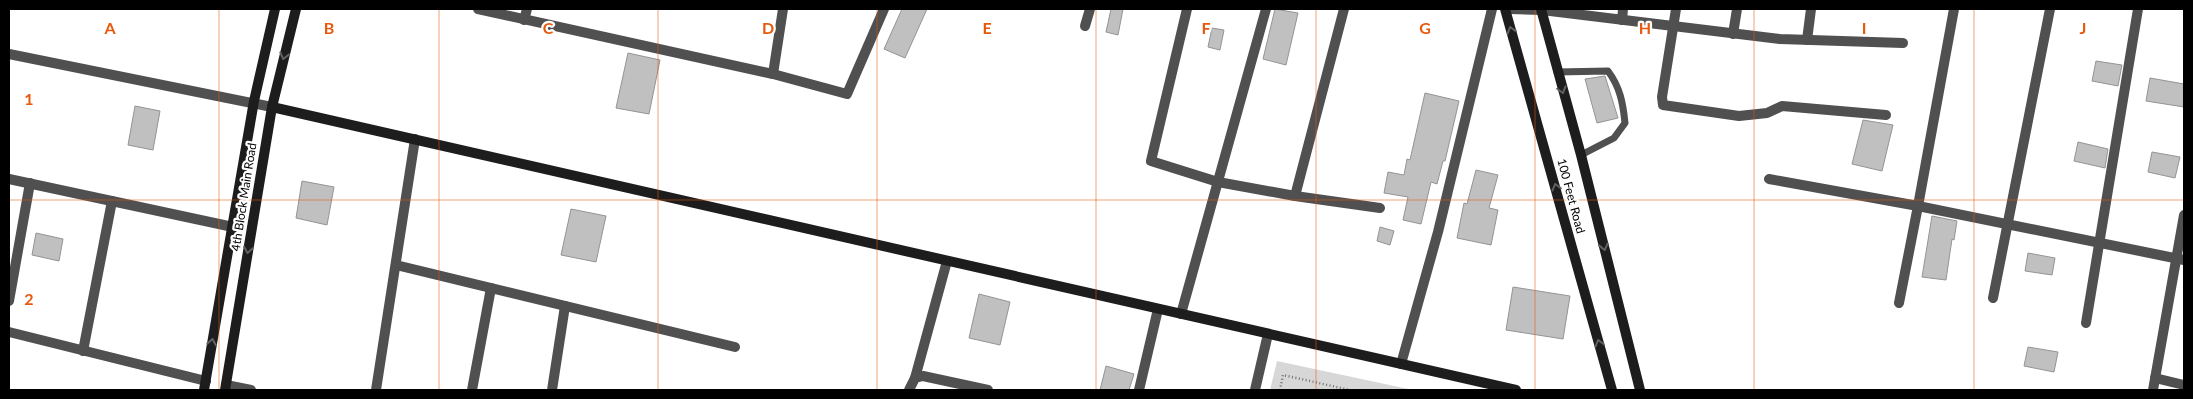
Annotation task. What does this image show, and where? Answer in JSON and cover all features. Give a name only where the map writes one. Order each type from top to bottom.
[{"type":"street","name":"4th Block Main Road","points":[[205,386],[254,102],[275,9]]},
{"type":"street","name":"4th Block Main Road","points":[[226,388],[272,107],[296,9]]},
{"type":"street","points":[[478,9],[773,74],[847,94],[884,9]]},
{"type":"street","points":[[524,20],[527,9]]},
{"type":"street","points":[[773,74],[783,9]]},
{"type":"street","points":[[1085,26],[1090,9]]},
{"type":"street","points":[[1187,9],[1151,161],[1218,182],[1294,196],[1380,208]]},
{"type":"street","points":[[1181,314],[1266,9]]},
{"type":"street","points":[[1294,196],[1344,9]]},
{"type":"street","points":[[1401,364],[1438,232],[1492,9]]},
{"type":"street","name":"100 Feet Road","points":[[1505,9],[1612,390]]},
{"type":"street","points":[[1510,9],[1542,10],[1733,34],[1807,40],[1904,44]]},
{"type":"street","points":[[1622,20],[1623,9]]},
{"type":"street","points":[[1676,9],[1662,97],[1664,105],[1738,116],[1767,113],[1782,106],[1886,115]]},
{"type":"street","points":[[1733,34],[1737,9]]},
{"type":"street","points":[[1807,40],[1810,9]]},
{"type":"street","points":[[1900,303],[1954,9]]},
{"type":"street","points":[[1993,298],[2009,225],[2050,9]]},
{"type":"street","points":[[2086,323],[2138,9]]},
{"type":"street","name":"100 Feet Road","points":[[1542,10],[1557,72],[1581,155],[1640,390]]},
{"type":"street","points":[[9,54],[254,102],[1516,390]]},
{"type":"street","points":[[376,390],[415,139]]},
{"type":"street","points":[[9,179],[233,227]]},
{"type":"street","points":[[1769,179],[1918,206],[2180,260]]},
{"type":"street","points":[[9,301],[30,183]]},
{"type":"street","points":[[83,351],[112,200]]},
{"type":"street","points":[[2153,390],[2180,260],[2184,215]]},
{"type":"street","points":[[909,390],[915,378],[947,260]]},
{"type":"street","points":[[396,265],[734,347]]},
{"type":"street","points":[[472,390],[491,288]]},
{"type":"street","points":[[552,390],[565,306]]},
{"type":"street","points":[[1139,390],[1158,309]]},
{"type":"street","points":[[9,332],[205,386]]},
{"type":"street","points":[[1255,390],[1268,334]]},
{"type":"street","points":[[915,378],[923,376],[988,390]]},
{"type":"street","points":[[2155,378],[2184,385]]},
{"type":"street","points":[[226,388],[251,390]]},
{"type":"lane","points":[[1557,72],[1608,71],[1617,83],[1623,104],[1625,123],[1614,138],[1581,155]]},
{"type":"path","points":[[1280,390],[1283,375],[1350,390]]},
{"type":"shaded area","points":[[1277,361],[1413,390],[1270,390]]},
{"type":"building","points":[[902,9],[927,9],[905,58],[884,49]]},
{"type":"building","points":[[1111,9],[1123,9],[1118,35],[1106,32]]},
{"type":"building","points":[[1275,9],[1298,13],[1286,65],[1263,59]]},
{"type":"building","points":[[1212,28],[1224,30],[1220,50],[1208,47]]},
{"type":"building","points":[[628,53],[660,60],[649,114],[616,108]]},
{"type":"building","points":[[2096,61],[2122,65],[2118,86],[2092,81]]},
{"type":"building","points":[[1605,76],[1618,118],[1597,123],[1585,79]]},
{"type":"building","points":[[2150,78],[2184,84],[2184,107],[2146,101]]},
{"type":"building","points":[[1425,93],[1459,101],[1445,161],[1443,161],[1437,184],[1431,182],[1421,224],[1403,220],[1408,197],[1384,193],[1388,172],[1404,175],[1407,159],[1410,160]]},
{"type":"building","points":[[135,106],[160,111],[153,150],[128,145]]},
{"type":"building","points":[[1863,120],[1893,125],[1882,171],[1852,164]]},
{"type":"building","points":[[2078,142],[2108,149],[2105,168],[2074,161]]},
{"type":"building","points":[[2152,152],[2180,157],[2175,178],[2148,172]]},
{"type":"building","points":[[1476,170],[1498,175],[1489,208],[1498,210],[1491,245],[1457,238],[1464,203],[1467,204]]},
{"type":"building","points":[[302,181],[334,187],[327,225],[296,218]]},
{"type":"building","points":[[571,209],[606,216],[596,262],[561,255]]},
{"type":"building","points":[[1932,216],[1957,221],[1954,240],[1952,239],[1946,280],[1922,277]]},
{"type":"building","points":[[1380,227],[1394,231],[1390,245],[1377,241]]},
{"type":"building","points":[[36,233],[63,239],[59,261],[32,255]]},
{"type":"building","points":[[2028,253],[2055,258],[2052,275],[2025,271]]},
{"type":"building","points":[[1513,287],[1570,296],[1563,339],[1506,330]]},
{"type":"building","points":[[979,294],[1010,302],[1000,345],[969,338]]},
{"type":"building","points":[[2028,347],[2058,352],[2054,372],[2024,366]]},
{"type":"building","points":[[1106,366],[1134,374],[1129,390],[1100,390]]}]
